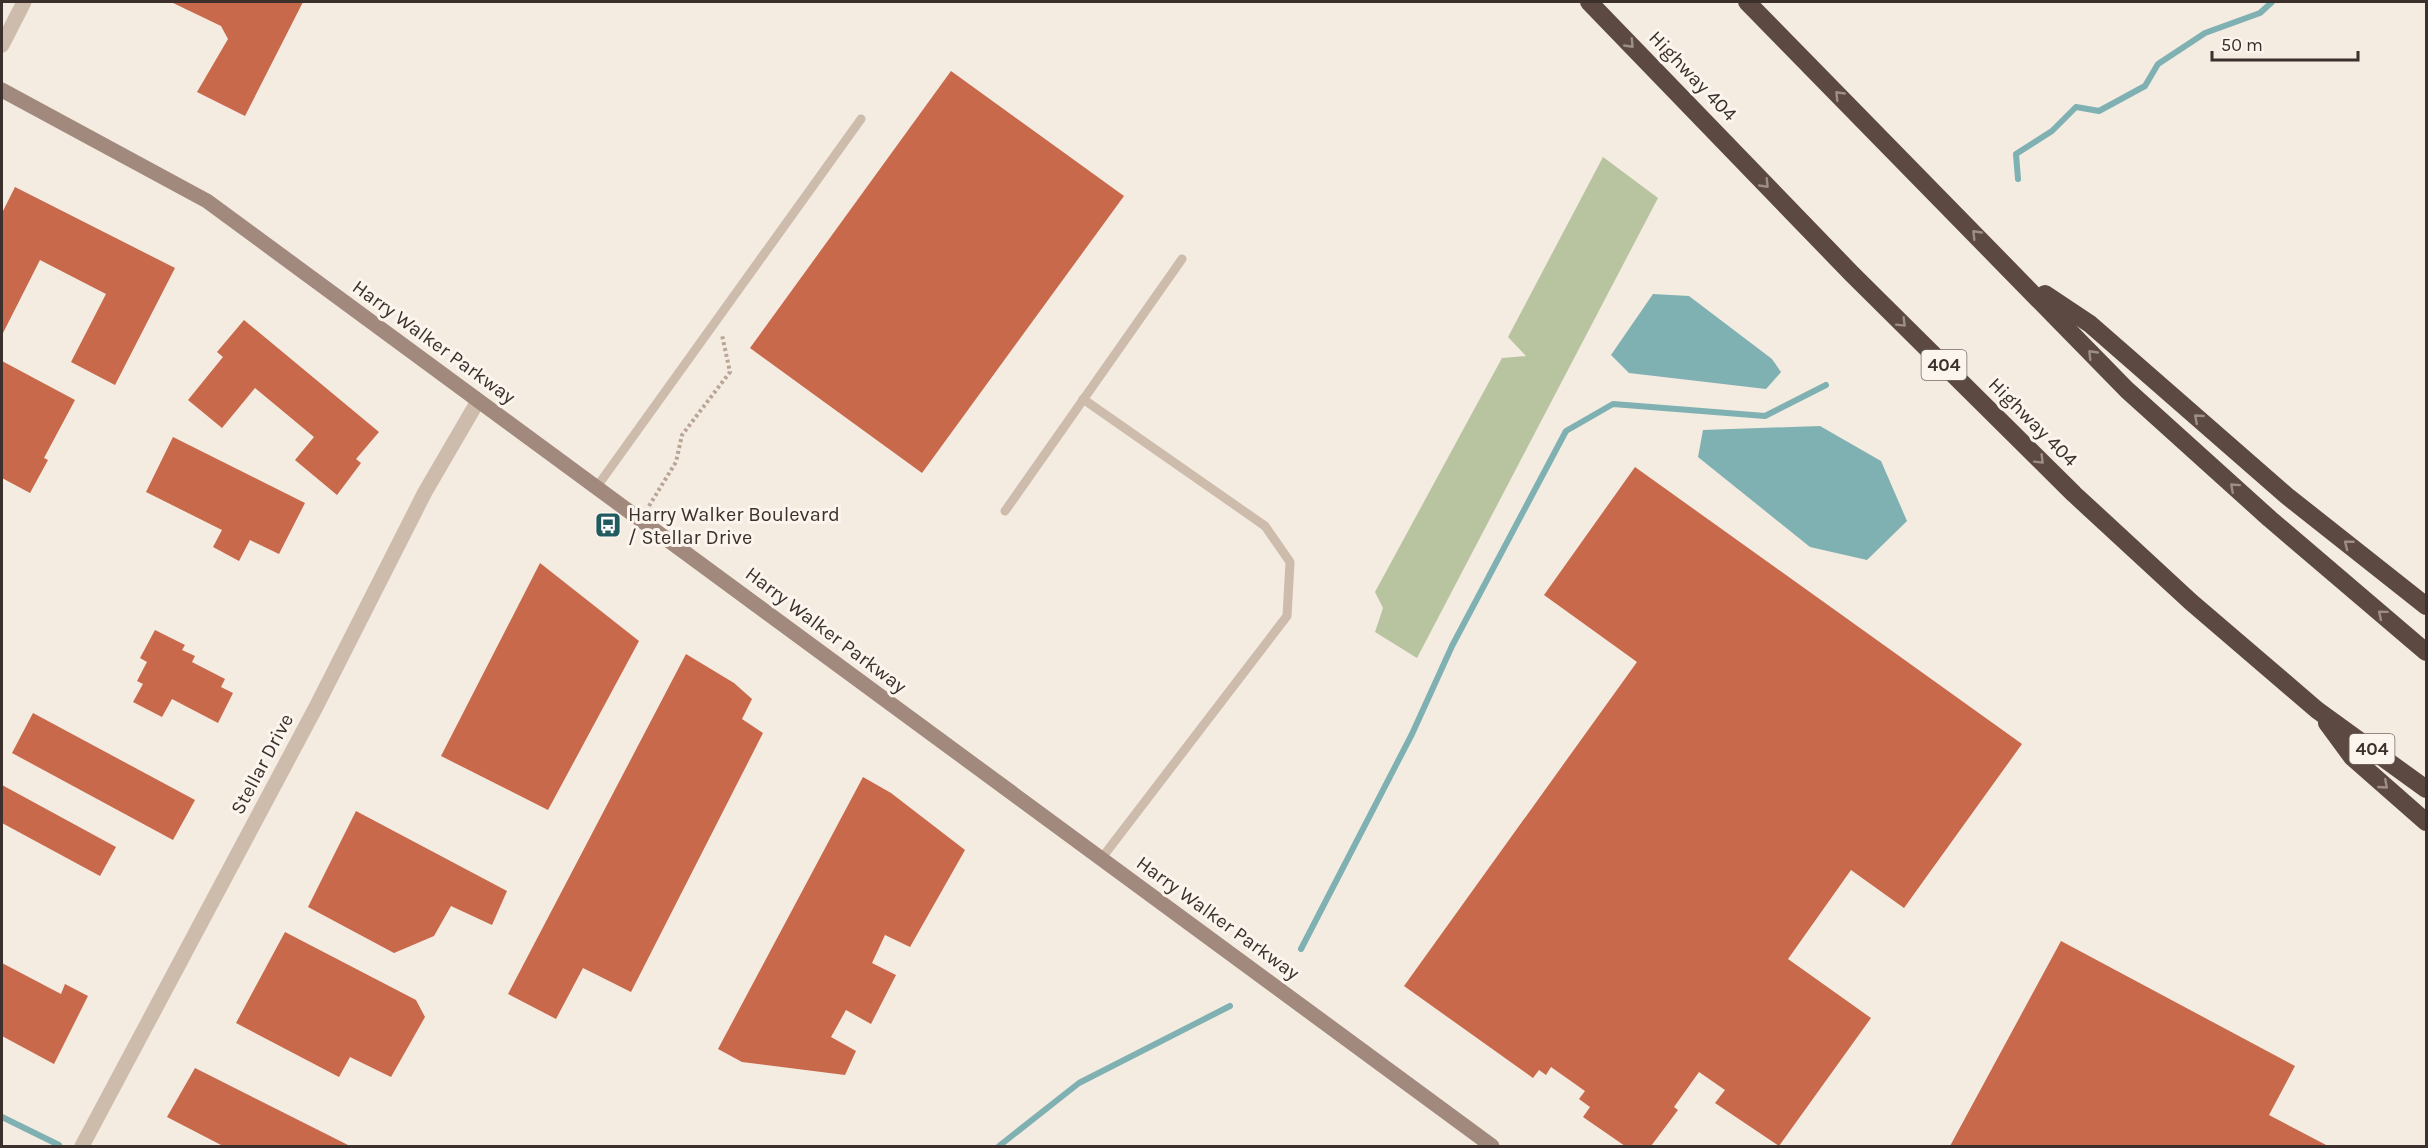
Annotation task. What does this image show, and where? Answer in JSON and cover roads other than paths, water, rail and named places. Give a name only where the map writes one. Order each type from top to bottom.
[{"type":"highway","name":"Highway 404","points":[[1589,2],[1852,274],[2074,494],[2191,603],[2317,710],[2427,789]]},
{"type":"highway","points":[[1747,2],[2127,390],[2270,519],[2427,652]]},
{"type":"highway","points":[[2017,276],[2090,324],[2287,496],[2427,606]]},
{"type":"highway","points":[[2317,710],[2352,757],[2427,822]]},
{"type":"street","points":[[2,45],[24,2]]},
{"type":"street","name":"Harry Walker Parkway","points":[[2,90],[207,201],[1492,1146]]},
{"type":"street","name":"Stellar Drive","points":[[82,1146],[316,707],[425,492],[478,400]]},
{"type":"lane","points":[[596,488],[861,119]]},
{"type":"lane","points":[[1005,511],[1182,259]]},
{"type":"lane","points":[[1083,399],[1265,526],[1290,562],[1287,616],[1101,859]]},
{"type":"water","points":[[1653,294],[1689,296],[1772,359],[1781,372],[1766,389],[1629,373],[1611,355]]},
{"type":"water","points":[[1820,426],[1881,461],[1907,521],[1867,560],[1810,547],[1698,457],[1703,430]]},
{"type":"waterway","points":[[2018,179],[2016,154],[2052,131],[2076,107],[2099,111],[2145,86],[2158,64],[2205,33],[2260,13],[2272,2]]},
{"type":"waterway","points":[[1301,949],[1412,734],[1452,646],[1566,431],[1613,404],[1765,416],[1826,385]]},
{"type":"waterway","points":[[999,1146],[1079,1083],[1230,1006]]},
{"type":"waterway","points":[[2,1117],[59,1145]]},
{"type":"place","name":"Harry Walker Boulevard / Stellar Drive","points":[[608,525]]}]
